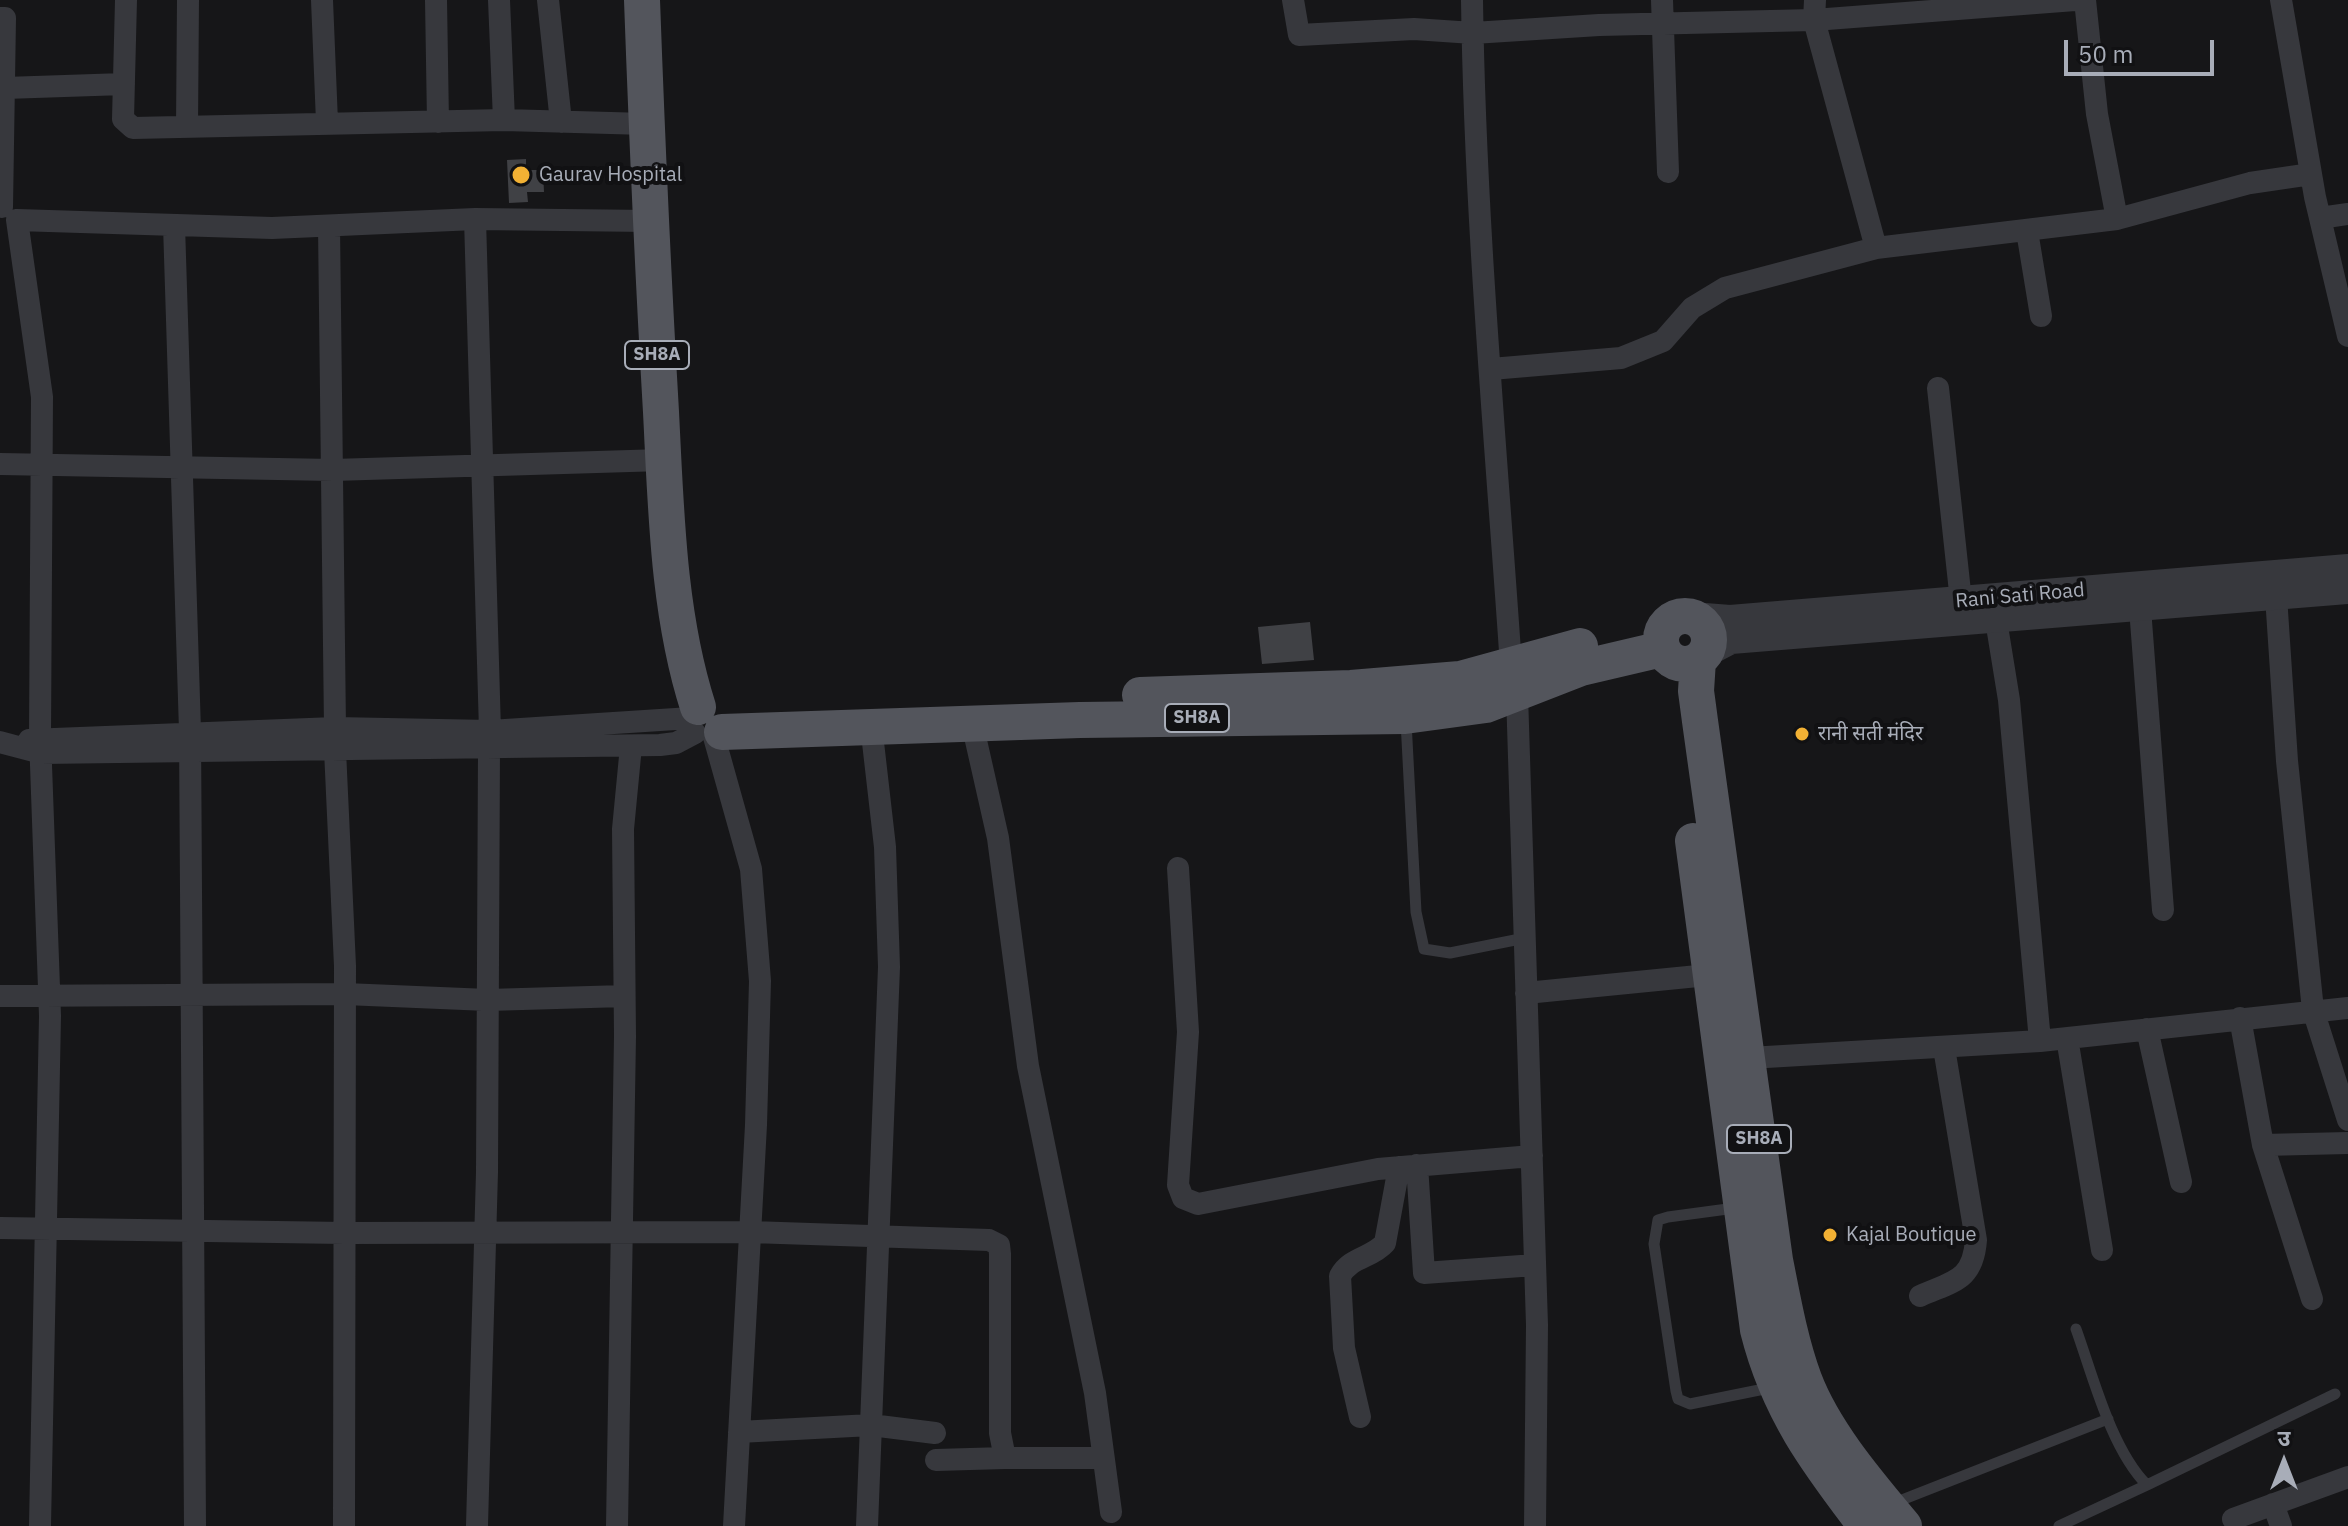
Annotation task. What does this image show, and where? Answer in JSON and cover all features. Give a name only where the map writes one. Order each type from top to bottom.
[{"type":"main road","name":"SH8A","points":[[642,0],[663,460],[682,637],[709,721]]},
{"type":"main road","name":"SH8A","points":[[663,0],[689,538],[709,721]]},
{"type":"main road","name":"SH8A","points":[[709,721],[871,725],[1405,716],[1462,710],[1514,680],[1606,637],[1681,644]]},
{"type":"main road","name":"SH8A","points":[[1681,644],[1676,700],[1708,975],[1753,1206],[1787,1321],[1790,1384],[1837,1438],[1880,1520]]},
{"type":"main road","name":"SH8A","points":[[1681,644],[1696,691],[1749,1058],[1753,1206]]},
{"type":"main road","name":"SH8A","points":[[709,721],[842,704],[1351,688],[1460,679],[1514,680]]},
{"type":"street","points":[[126,0],[123,119],[127,125],[143,129],[327,122],[504,120],[646,124]]},
{"type":"street","points":[[187,127],[188,0]]},
{"type":"street","points":[[322,0],[327,122]]},
{"type":"street","points":[[436,0],[438,122]]},
{"type":"street","points":[[499,0],[504,120]]},
{"type":"street","points":[[548,0],[561,122]]},
{"type":"street","points":[[1293,0],[1299,35],[1414,29],[1473,33],[1660,25],[1815,10],[2075,0]]},
{"type":"street","points":[[1472,0],[1491,369],[1514,680],[1525,938],[1535,1265],[1535,1526]]},
{"type":"street","points":[[1662,0],[1660,25],[1668,172]]},
{"type":"street","points":[[2085,0],[2097,114],[2117,219]]},
{"type":"street","points":[[2283,1],[2311,174],[2348,336]]},
{"type":"street","points":[[1815,10],[1876,248]]},
{"type":"street","points":[[0,18],[5,18],[6,211],[42,397],[40,745],[50,996],[40,1526]]},
{"type":"street","points":[[5,88],[124,84]]},
{"type":"street","points":[[1491,369],[1621,358],[1663,341],[1692,308],[1725,288],[1876,248],[2117,219],[2250,183],[2311,174]]},
{"type":"street","points":[[6,211],[174,225],[272,228],[475,219],[650,221]]},
{"type":"street","points":[[2320,218],[2348,214]]},
{"type":"street","points":[[475,219],[490,740],[485,1231],[477,1525]]},
{"type":"street","points":[[174,225],[190,741],[195,1526]]},
{"type":"street","points":[[329,226],[335,739],[345,994],[344,1526]]},
{"type":"street","points":[[2027,231],[2041,316]]},
{"type":"street","points":[[1938,388],[1961,601]]},
{"type":"street","points":[[0,464],[333,470],[663,460]]},
{"type":"street","name":"Rani Sati Road","points":[[1681,644],[1730,619],[1961,601],[2276,586],[2348,568]]},
{"type":"street","points":[[1681,644],[2140,608],[2276,586],[2348,590]]},
{"type":"street","points":[[2276,586],[2287,761],[2313,1010],[2348,1120]]},
{"type":"street","points":[[2140,608],[2163,910]]},
{"type":"street","points":[[1996,620],[2009,700],[2040,1041]]},
{"type":"street","points":[[490,740],[709,721]]},
{"type":"street","points":[[6,744],[335,739],[490,740],[631,746],[676,743],[709,721]]},
{"type":"street","points":[[709,721],[751,869],[759,967],[751,1232],[734,1526]]},
{"type":"street","points":[[972,723],[998,838],[1028,1066],[1095,1393],[1111,1512]]},
{"type":"street","points":[[867,1526],[889,967],[885,847],[871,725]]},
{"type":"street","points":[[617,1526],[623,1233],[623,829],[631,746]]},
{"type":"street","points":[[1178,868],[1188,1032],[1178,1185],[1183,1198],[1198,1204],[1408,1166],[1532,1156]]},
{"type":"street","points":[[1526,993],[1708,975]]},
{"type":"street","points":[[0,996],[345,994],[488,1000],[624,996]]},
{"type":"street","points":[[1749,1058],[2040,1041],[2348,1008]]},
{"type":"street","points":[[2240,1018],[2263,1145],[2312,1299]]},
{"type":"street","points":[[2147,1029],[2181,1182]]},
{"type":"street","points":[[2067,1038],[2102,1250]]},
{"type":"street","points":[[1920,1296],[1960,1278],[1972,1268],[1975,1256],[1976,1240],[1944,1048]]},
{"type":"street","points":[[2263,1145],[2348,1143]]},
{"type":"street","points":[[1408,1166],[1424,1273],[1535,1265]]},
{"type":"street","points":[[1360,1417],[1344,1348],[1340,1276],[1351,1262],[1378,1250],[1385,1243],[1408,1166]]},
{"type":"street","points":[[0,1228],[194,1228],[345,1233],[751,1232],[989,1240],[999,1245],[1000,1433],[1005,1458]]},
{"type":"street","points":[[739,1432],[871,1425],[935,1433]]},
{"type":"street","points":[[936,1460],[1103,1458]]},
{"type":"street","points":[[2233,1519],[2348,1477]]},
{"type":"street","points":[[2273,1504],[2281,1526]]},
{"type":"lane","points":[[1405,716],[1416,912],[1424,949],[1450,953],[1525,938]]},
{"type":"lane","points":[[1753,1206],[1658,1220],[1654,1244],[1676,1391],[1678,1399],[1690,1404],[1790,1384]]},
{"type":"lane","points":[[2076,1329],[2108,1419],[2147,1485]]},
{"type":"lane","points":[[2059,1526],[2335,1394]]},
{"type":"lane","points":[[1880,1520],[2108,1419]]},
{"type":"building","points":[[526,159],[526,170],[543,170],[544,192],[527,192],[528,202],[509,203],[507,160]]},
{"type":"building","points":[[1310,622],[1314,660],[1262,664],[1258,627]]},
{"type":"place","name":"Gaurav Hospital","points":[[521,175]]},
{"type":"place","name":"रानी सती मंदिर","points":[[1802,734]]},
{"type":"place","name":"Kajal Boutique","points":[[1830,1235]]}]
